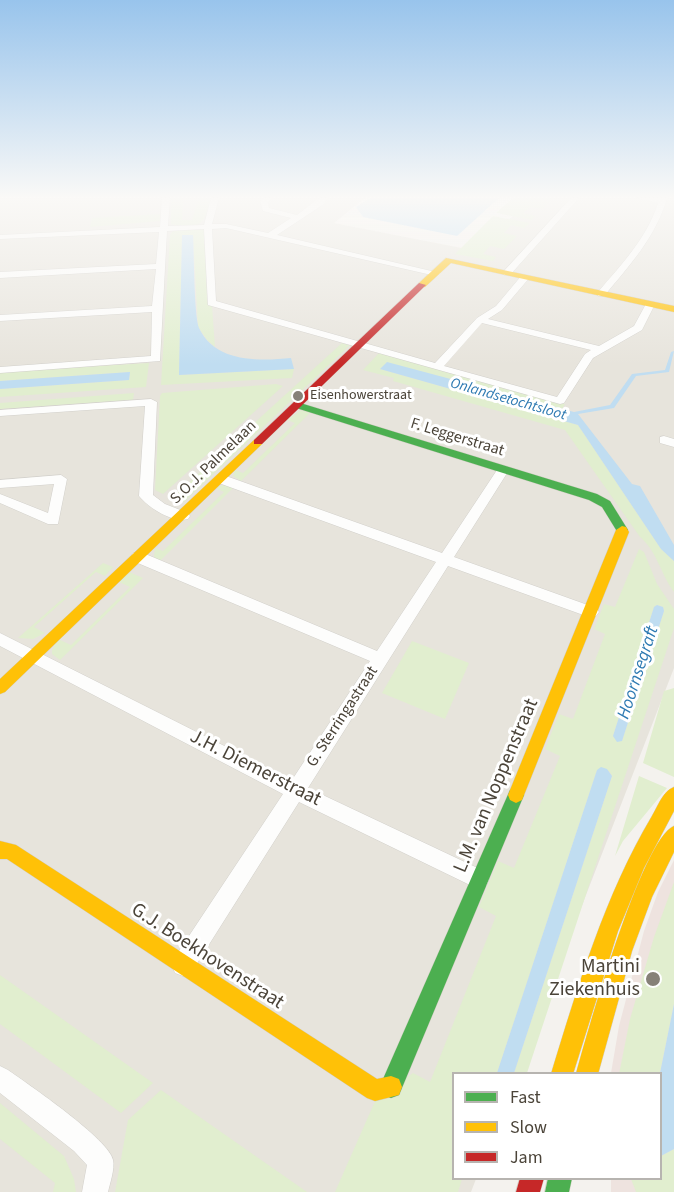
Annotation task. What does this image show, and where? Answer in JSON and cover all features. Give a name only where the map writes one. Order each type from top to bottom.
[{"type":"street","points":[[0,370],[156,359],[162,254]]},
{"type":"street","points":[[209,254],[211,303],[560,401],[589,356],[638,328],[650,304]]},
{"type":"street","points":[[352,254],[436,273]]},
{"type":"street","points":[[525,254],[507,273],[674,309]]},
{"type":"street","points":[[601,294],[632,254]]},
{"type":"street","name":"S.O.J. Palmelaan","points":[[0,688],[449,260],[507,273]]},
{"type":"street","points":[[0,275],[161,266]]},
{"type":"street","points":[[437,367],[480,320],[499,308],[525,277]]},
{"type":"street","points":[[0,318],[157,309]]},
{"type":"street","points":[[480,320],[599,350]]},
{"type":"street","points":[[0,413],[151,402],[146,496],[160,507],[183,516]]},
{"type":"street","name":"F. Leggerstraat","points":[[297,405],[593,497],[606,504]]},
{"type":"street","name":"G. Sterringastraat","points":[[183,965],[503,470]]},
{"type":"street","points":[[0,484],[61,479],[53,521],[0,498]]},
{"type":"street","points":[[221,479],[591,612]]},
{"type":"street","name":"L.M. van Noppenstraat","points":[[393,1086],[623,532],[606,504]]},
{"type":"street","points":[[138,557],[381,659]]},
{"type":"street","name":"J.H. Diemerstraat","points":[[0,639],[296,791],[479,879]]},
{"type":"street","points":[[563,1072],[599,948],[615,905],[648,837],[674,795]]},
{"type":"street","points":[[587,1072],[603,1008],[633,917],[650,877],[674,834]]},
{"type":"street","name":"G.J. Boekhovenstraat","points":[[0,850],[10,851],[375,1090],[384,1090],[393,1086]]},
{"type":"street","points":[[0,1078],[83,1142],[101,1161],[95,1192]]},
{"type":"shaded area","points":[[0,254],[674,254],[674,668],[517,1072],[452,1072],[452,1180],[476,1180],[471,1192],[0,1192]]},
{"type":"shaded area","name":"Martini Ziekenhuis","points":[[674,860],[674,1192],[611,1192],[611,1180],[662,1180],[662,1072],[611,1072],[619,1026],[644,931],[658,892]]},
{"type":"green space","points":[[169,254],[182,254],[179,375],[294,369],[292,378],[161,385]]},
{"type":"green space","points":[[194,254],[206,254],[207,299],[212,306],[215,347],[198,327]]},
{"type":"green space","points":[[455,254],[483,254],[496,257],[493,261]]},
{"type":"green space","points":[[342,343],[350,345],[184,502],[173,497]]},
{"type":"green space","points":[[379,353],[565,404],[562,409],[387,363],[380,369],[578,425],[661,549],[674,561],[674,592],[651,549],[640,537],[565,430],[393,381],[394,378],[363,370]]},
{"type":"green space","points":[[149,363],[146,387],[0,397],[0,389],[129,380],[130,372],[0,381],[0,372]]},
{"type":"green space","points":[[276,384],[283,386],[163,494],[155,490],[162,393]]},
{"type":"green space","points":[[134,393],[133,400],[0,409],[0,403]]},
{"type":"green space","points":[[301,410],[311,412],[241,481],[233,476],[235,470],[243,473],[295,423],[287,420]]},
{"type":"green space","points":[[223,485],[234,487],[160,561],[154,557],[155,548],[163,551],[224,492],[215,488]]},
{"type":"green space","points":[[639,549],[644,552],[657,584],[674,609],[674,628],[527,1072],[514,1072],[612,776],[609,771],[597,770],[497,1072],[452,1072],[452,1180],[462,1180],[458,1192],[335,1192],[376,1099],[413,1073],[430,1082],[496,916],[479,907],[498,861],[514,868],[560,756],[545,749],[559,714],[573,719],[605,634],[594,629],[604,604],[615,607]],"holes":[[[657,605],[663,607],[664,611],[622,741],[613,736],[654,607]]]},
{"type":"green space","points":[[103,563],[113,567],[105,576],[96,572],[34,627],[45,633],[33,639],[18,638]]},
{"type":"green space","points":[[129,572],[143,578],[60,660],[52,654],[58,639],[71,645],[130,587],[119,582]]},
{"type":"green space","points":[[412,641],[469,663],[445,719],[382,693]]},
{"type":"green space","points":[[674,688],[674,777],[643,763],[664,691]]},
{"type":"green space","points":[[639,776],[667,788],[623,841],[615,856]]},
{"type":"green space","points":[[674,882],[674,1004],[660,1072],[619,1072],[630,1019],[654,937]]},
{"type":"green space","points":[[0,975],[153,1083],[121,1113],[0,1024]]},
{"type":"green space","points":[[161,1090],[307,1192],[115,1192],[128,1120]]},
{"type":"green space","points":[[0,1103],[64,1156],[74,1179],[76,1192],[53,1192],[55,1183],[0,1139]]},
{"type":"green space","points":[[674,1149],[674,1192],[636,1192],[631,1180],[662,1180],[662,1155]]},
{"type":"water","points":[[182,254],[194,254],[197,322],[206,339],[227,354],[239,357],[266,360],[291,358],[294,369],[179,375]]},
{"type":"water","name":"Onlandsetochtsloot","points":[[674,351],[669,372],[636,376],[614,408],[578,414],[632,484],[640,486],[674,545],[674,561],[661,549],[578,425],[380,369],[387,362],[574,412],[610,405],[632,374],[665,370],[671,352]]},
{"type":"water","points":[[130,372],[129,380],[0,389],[0,381]]},
{"type":"water","name":"Hoornsegraft","points":[[657,605],[663,607],[664,611],[622,741],[617,742],[613,736],[654,607]]},
{"type":"water","points":[[601,767],[607,769],[612,776],[514,1072],[497,1072],[597,770]]},
{"type":"water","points":[[674,1004],[674,1149],[662,1155],[662,1072]]},
{"type":"traffic: fast","points":[[297,405],[593,497],[606,504],[622,530]]},
{"type":"traffic: fast","points":[[391,1087],[516,795]]},
{"type":"traffic: fast","points":[[557,1192],[560,1180]]},
{"type":"traffic: slow","points":[[422,285],[449,260],[674,309]]},
{"type":"traffic: slow","points":[[0,688],[258,442]]},
{"type":"traffic: slow","points":[[516,795],[622,530]]},
{"type":"traffic: slow","points":[[563,1072],[596,966],[622,896],[674,795]]},
{"type":"traffic: slow","points":[[588,1072],[622,951],[645,891],[674,834]]},
{"type":"traffic: slow","points":[[0,850],[10,851],[375,1090],[391,1087]]},
{"type":"traffic: jam","points":[[258,442],[422,285]]},
{"type":"traffic: jam","points":[[528,1192],[531,1180]]},
{"type":"place","name":"Eisenhowerstraat","points":[[298,396]]},
{"type":"place","name":"Martini Ziekenhuis","points":[[653,979]]}]
